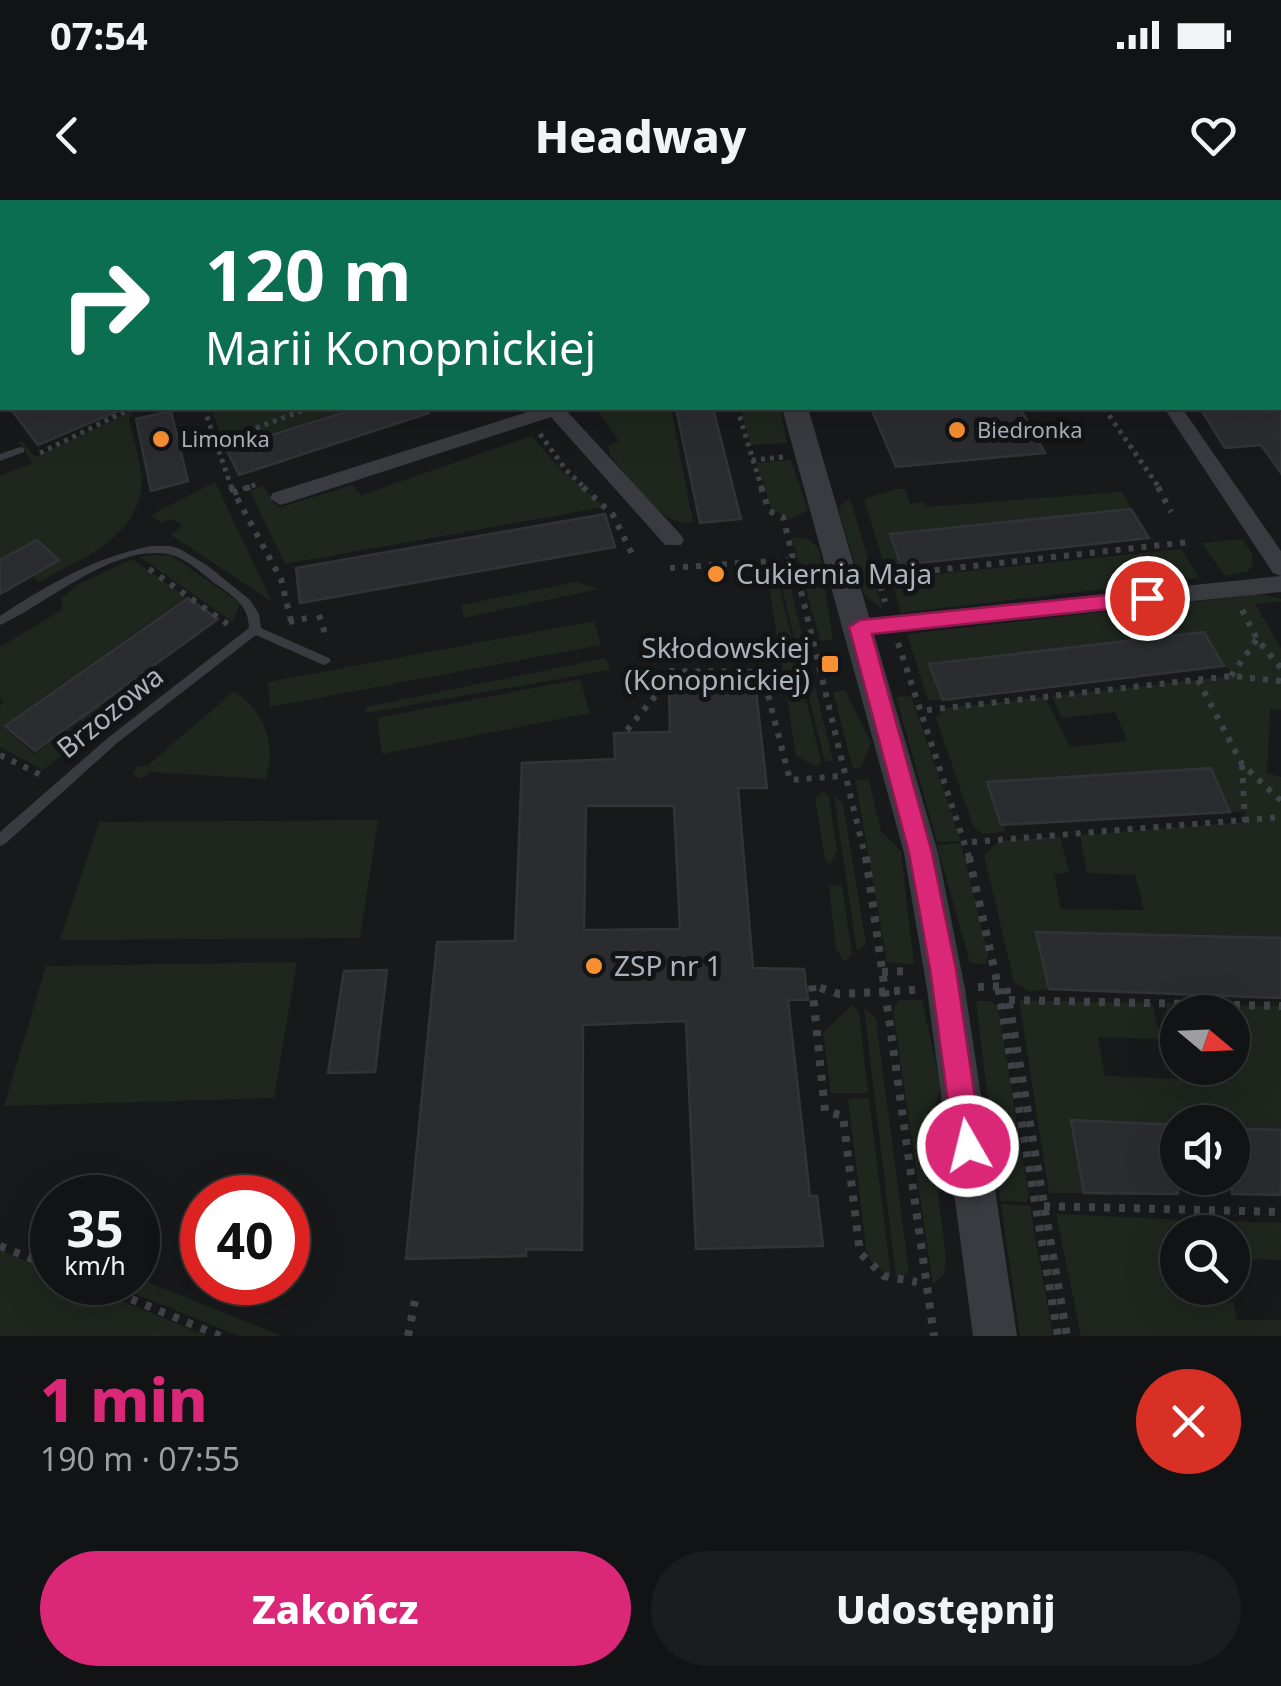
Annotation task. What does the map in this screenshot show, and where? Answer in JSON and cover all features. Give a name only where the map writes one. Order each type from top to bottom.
[{"type":"street","points":[[280,498],[549,410]]},
{"type":"street","points":[[557,410],[672,540]]},
{"type":"street","points":[[796,410],[876,626],[932,911],[995,1336]]},
{"type":"street","points":[[1174,410],[1281,568]]},
{"type":"street","points":[[876,626],[1281,584]]},
{"type":"lane","points":[[0,458],[20,450]]},
{"type":"lane","points":[[0,621],[136,549],[172,550],[252,606],[255,630],[326,661]]},
{"type":"lane","name":"Brzozowa","points":[[0,840],[113,740],[255,630]]},
{"type":"path","points":[[36,454],[128,410]]},
{"type":"path","points":[[205,410],[233,493],[281,579],[291,621]]},
{"type":"path","points":[[214,444],[304,410]]},
{"type":"path","points":[[738,410],[769,511],[783,517],[866,851],[934,1336]]},
{"type":"path","points":[[1105,410],[1157,484],[1171,512]]},
{"type":"path","points":[[527,417],[566,470],[613,514],[634,558]]},
{"type":"path","points":[[883,576],[1189,542]]},
{"type":"path","points":[[127,553],[232,627],[218,639]]},
{"type":"path","points":[[870,554],[876,626],[965,838],[998,986],[1058,1336]]},
{"type":"path","points":[[670,568],[788,560]]},
{"type":"path","points":[[1231,676],[1257,639],[1281,668]]},
{"type":"path","points":[[626,730],[662,688],[663,671],[762,672],[790,780],[841,776]]},
{"type":"path","points":[[927,710],[1231,676],[1281,682]]},
{"type":"path","points":[[1197,680],[1242,764],[1281,801]]},
{"type":"path","points":[[0,755],[40,775]]},
{"type":"path","points":[[27,788],[55,764]]},
{"type":"path","points":[[1242,764],[1246,822]]},
{"type":"path","points":[[972,842],[1281,818]]},
{"type":"path","points":[[839,994],[809,985],[826,1111],[844,1116],[860,1252],[872,1272],[894,1282],[916,1282]]},
{"type":"path","points":[[1006,986],[1067,1336]]},
{"type":"path","points":[[1009,1000],[1281,1006]]},
{"type":"path","points":[[1044,1206],[1281,1212]]},
{"type":"path","points":[[0,1246],[30,1258]]},
{"type":"path","points":[[408,1336],[415,1302]]},
{"type":"path","points":[[145,1305],[220,1336]]},
{"type":"shaded area","points":[[133,410],[129,419],[142,482],[136,508],[127,523],[102,547],[39,582],[32,576],[60,560],[38,539],[0,559],[0,476],[33,463],[19,442],[35,457]]},
{"type":"shaded area","points":[[212,410],[346,410],[226,448]]},
{"type":"shaded area","points":[[671,410],[693,522],[668,518],[636,488],[610,455],[608,446],[619,441],[599,413]]},
{"type":"shaded area","points":[[741,410],[780,410],[787,443],[751,445]]},
{"type":"shaded area","points":[[532,436],[562,471],[605,507],[285,564],[250,491],[263,486],[278,508],[352,485],[361,495]]},
{"type":"shaded area","points":[[791,460],[808,510],[789,520],[771,508],[757,463]]},
{"type":"shaded area","points":[[215,482],[272,602],[171,535],[183,525],[172,519],[161,523],[151,515]]},
{"type":"shaded area","points":[[905,489],[910,504],[923,502],[926,507],[1118,492],[1123,493],[1131,509],[891,534],[901,565],[895,568],[883,561],[864,499]]},
{"type":"shaded area","points":[[850,498],[883,610],[864,594],[839,511]]},
{"type":"shaded area","points":[[792,537],[808,539],[819,548],[833,640],[820,641]]},
{"type":"shaded area","points":[[1242,539],[1252,553],[1253,565],[1247,572],[1225,576],[1202,543]]},
{"type":"shaded area","points":[[1181,549],[1199,578],[901,613],[891,579]]},
{"type":"shaded area","points":[[172,556],[240,603],[233,622],[140,557]]},
{"type":"shaded area","points":[[132,559],[186,597],[3,726],[34,754],[70,728],[86,737],[43,770],[0,747],[0,706],[4,701],[0,699],[0,647],[63,609],[61,599],[77,585]]},
{"type":"shaded area","points":[[768,580],[778,581],[821,762],[817,767],[796,756]]},
{"type":"shaded area","points":[[780,580],[790,586],[833,760],[825,762]]},
{"type":"shaded area","points":[[576,582],[599,589],[464,618],[461,605]]},
{"type":"shaded area","points":[[1261,594],[1281,599],[1255,604],[1281,648],[1281,710],[1270,708],[1267,773],[1281,777],[1281,938],[1037,932],[1049,989],[1030,992],[1014,982],[984,855],[999,841],[1060,836],[1069,872],[1054,874],[1061,909],[1144,910],[1135,875],[1087,873],[1080,835],[1245,822],[1245,811],[1230,812],[1211,768],[988,782],[1006,832],[983,834],[973,826],[936,718],[946,708],[1045,697],[1070,747],[1127,741],[1115,712],[1062,718],[1052,696],[1231,676],[1234,672],[1224,666],[1203,632],[930,664],[954,701],[928,700],[907,634]]},
{"type":"shaded area","points":[[594,621],[601,645],[270,707],[268,682]]},
{"type":"shaded area","points":[[606,658],[610,670],[366,713],[365,707]]},
{"type":"shaded area","points":[[580,679],[590,713],[382,754],[377,718]]},
{"type":"shaded area","points":[[130,685],[141,692],[93,730],[80,720]]},
{"type":"shaded area","points":[[845,690],[871,743],[861,768],[853,769],[833,692]]},
{"type":"shaded area","points":[[234,691],[253,708],[265,729],[270,753],[266,779],[150,772],[142,778],[135,777],[133,772],[138,766],[147,766]]},
{"type":"shaded area","points":[[911,696],[961,841],[937,842],[896,697]]},
{"type":"shaded area","points":[[855,779],[869,780],[881,831],[901,851],[914,965],[887,962]]},
{"type":"shaded area","points":[[822,791],[829,796],[837,851],[830,864],[825,859],[815,799]]},
{"type":"shaded area","points":[[834,796],[843,803],[866,944],[857,952]]},
{"type":"shaded area","points":[[378,820],[360,938],[60,940],[99,822]]},
{"type":"shaded area","points":[[961,843],[988,955],[986,964],[970,963],[937,845]]},
{"type":"shaded area","points":[[842,886],[852,954],[845,962],[836,949],[829,887]]},
{"type":"shaded area","points":[[297,962],[274,1098],[4,1106],[46,966]]},
{"type":"shaded area","points":[[899,1000],[922,1000],[941,1087],[930,1123],[946,1259],[944,1274],[933,1285],[893,1010]]},
{"type":"shaded area","points":[[1019,1000],[1152,1003],[1160,1039],[1098,1037],[1105,1076],[1160,1078],[1160,1085],[1250,1085],[1250,1005],[1281,1006],[1281,1130],[1250,1129],[1250,1105],[1160,1105],[1160,1124],[1072,1120],[1084,1193],[1049,1193]]},
{"type":"shaded area","points":[[976,1001],[991,1001],[998,1007],[1029,1198],[1026,1202],[1000,1201]]},
{"type":"shaded area","points":[[852,1005],[859,1012],[868,1093],[831,1093],[823,1033]]},
{"type":"shaded area","points":[[864,1007],[876,1019],[909,1272],[896,1277]]},
{"type":"shaded area","points":[[869,1098],[891,1277],[871,1262],[866,1248],[848,1099]]},
{"type":"shaded area","points":[[1001,1204],[1030,1206],[1053,1336],[1020,1336]]},
{"type":"shaded area","points":[[1056,1214],[1160,1219],[1160,1305],[1234,1305],[1237,1320],[1281,1320],[1281,1336],[1081,1336]]},
{"type":"shaded area","points":[[1250,1222],[1281,1223],[1281,1260],[1250,1259]]},
{"type":"shaded area","points":[[0,1250],[30,1263],[30,1305],[132,1305],[207,1336],[0,1336]]},
{"type":"shaded area","points":[[160,1287],[180,1295],[180,1305],[205,1305],[282,1336],[239,1336],[160,1304]]},
{"type":"building","points":[[12,410],[120,410],[38,445]]},
{"type":"building","points":[[352,410],[429,413],[239,475],[226,449]]},
{"type":"building","points":[[676,410],[714,410],[741,519],[700,523]]},
{"type":"building","name":"Biedronka","points":[[872,410],[1021,410],[1045,453],[896,467]]},
{"type":"building","points":[[1201,410],[1281,410],[1281,473],[1261,445],[1225,448]]},
{"type":"building","points":[[171,411],[188,481],[151,491],[136,419]]},
{"type":"building","points":[[1131,509],[1149,538],[901,565],[890,534]]},
{"type":"building","points":[[605,514],[615,547],[300,603],[296,568]]},
{"type":"building","points":[[37,540],[59,560],[0,594],[0,560]]},
{"type":"building","points":[[188,598],[218,619],[35,751],[5,726]]},
{"type":"building","points":[[1204,632],[1224,666],[943,700],[929,664]]},
{"type":"building","name":"ZSP nr 1","points":[[755,681],[767,788],[738,788],[753,968],[804,969],[808,1000],[788,1000],[810,1196],[817,1196],[823,1246],[696,1249],[686,1021],[583,1025],[582,1250],[526,1249],[526,1256],[406,1259],[437,942],[515,941],[522,763],[615,759],[614,733],[670,732],[669,682]],"holes":[[[586,806],[674,806],[680,929],[584,930]]]},
{"type":"building","points":[[1211,768],[1230,812],[1001,825],[987,782]]},
{"type":"building","points":[[1036,932],[1281,938],[1281,998],[1049,989]]},
{"type":"building","points":[[387,970],[375,1072],[328,1073],[344,971]]},
{"type":"building","points":[[1071,1120],[1160,1124],[1160,1194],[1084,1193]]},
{"type":"building","points":[[1250,1129],[1281,1130],[1281,1195],[1250,1194]]},
{"type":"place","name":"Biedronka","points":[[957,430]]},
{"type":"place","name":"Limonka","points":[[161,439]]},
{"type":"place","name":"Cukiernia Maja","points":[[716,574]]},
{"type":"place","name":"Skłodowskiej (Konopnickiej)","points":[[830,664]]},
{"type":"place","name":"ZSP nr 1","points":[[594,966]]},
{"type":"route","points":[[968,1146],[943,969],[920,853],[860,627],[1147,598]]}]
